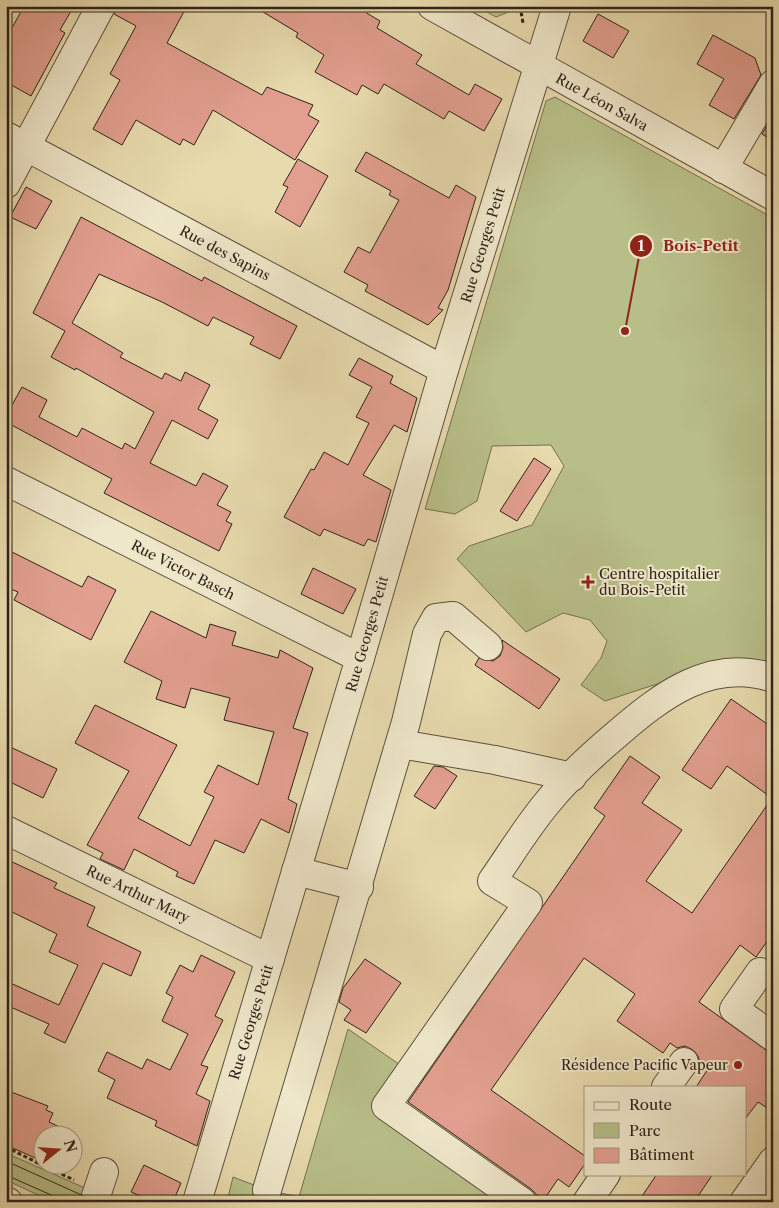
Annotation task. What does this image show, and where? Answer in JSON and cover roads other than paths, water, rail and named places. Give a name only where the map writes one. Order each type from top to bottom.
[{"type":"street","points":[[6,184],[16,141],[101,6]]},
{"type":"street","name":"Rue Léon Salva","points":[[432,6],[773,196]]},
{"type":"street","name":"Rue Georges Petit","points":[[196,1202],[360,658],[444,370],[557,6]]},
{"type":"street","points":[[723,169],[773,84]]},
{"type":"street","name":"Rue des Sapins","points":[[16,141],[444,370]]},
{"type":"street","name":"Rue Victor Basch","points":[[6,481],[360,658]]},
{"type":"street","points":[[267,1190],[400,744],[427,634],[436,618],[453,616],[488,646]]},
{"type":"street","points":[[522,1202],[386,1106],[528,903],[492,880],[547,803],[598,750],[664,696],[696,680],[730,672],[757,673],[773,678]]},
{"type":"street","points":[[400,744],[495,760],[572,778]]},
{"type":"street","name":"Rue Arthur Mary","points":[[6,830],[270,959]]},
{"type":"street","points":[[296,871],[358,887]]},
{"type":"street","points":[[760,972],[734,1009],[773,1037]]},
{"type":"street","points":[[667,1086],[684,1062]]},
{"type":"street","points":[[744,1202],[773,1161]]},
{"type":"street","points":[[94,1202],[104,1172]]},
{"type":"street","points":[[587,1202],[605,1176]]},
{"type":"tram line","points":[[6,1161],[97,1202]]},
{"type":"tram line","points":[[6,1175],[67,1202]]},
{"type":"place","name":"Bois-Petit","points":[[625,331]]},
{"type":"place","name":"Centre hospitalier du Bois-Petit","points":[[588,582]]},
{"type":"place","name":"Résidence Pacific Vapeur","points":[[738,1065]]}]
